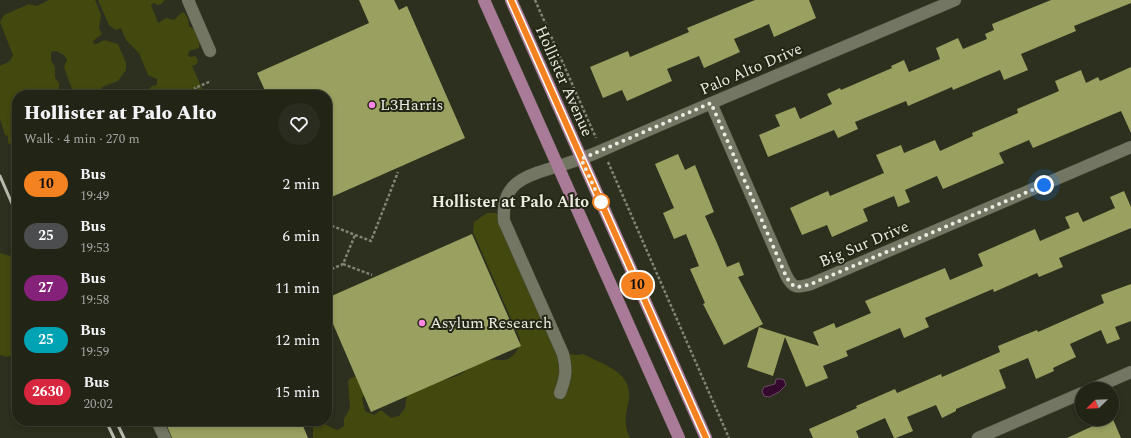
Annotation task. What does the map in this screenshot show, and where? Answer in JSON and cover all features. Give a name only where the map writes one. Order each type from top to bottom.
[{"type":"main road","points":[[484,0],[679,438]]},
{"type":"main road","name":"Hollister Avenue","points":[[511,0],[706,438]]},
{"type":"street","points":[[188,0],[210,51]]},
{"type":"street","name":"Palo Alto Drive","points":[[560,392],[566,379],[566,365],[563,354],[504,221],[503,209],[506,198],[511,189],[519,182],[544,171],[581,159],[955,0]]},
{"type":"street","name":"Big Sur Drive","points":[[711,103],[786,276],[789,282],[795,287],[811,284],[1131,148]]},
{"type":"street","points":[[1108,382],[1131,372]]},
{"type":"street","points":[[978,438],[1075,396]]},
{"type":"street","points":[[159,426],[164,438]]},
{"type":"path","points":[[534,0],[597,140]]},
{"type":"path","points":[[196,90],[195,88],[211,81]]},
{"type":"path","points":[[608,163],[729,438]]},
{"type":"path","points":[[332,226],[371,240],[398,172]]},
{"type":"path","points":[[344,264],[355,235]]},
{"type":"path","points":[[332,269],[344,264],[372,275]]},
{"type":"green space","points":[[49,0],[95,0],[101,15],[99,28],[102,34],[93,41],[94,44],[104,40],[118,44],[126,63],[126,70],[118,81],[102,87],[101,90],[72,90],[64,67],[67,60],[64,55],[56,51],[51,52],[51,60],[55,67],[55,78],[59,83],[59,90],[12,90],[12,145],[8,143],[8,136],[5,135],[0,119],[0,66],[10,61],[13,55],[0,22],[4,15],[29,4],[37,6]]},
{"type":"green space","points":[[98,0],[165,0],[161,4],[158,5],[154,3],[151,5],[158,23],[166,18],[174,20],[184,12],[188,19],[189,26],[194,30],[199,38],[199,48],[189,51],[188,56],[195,56],[198,60],[197,64],[192,66],[203,90],[148,90],[152,86],[157,85],[157,79],[148,75],[139,53],[126,40],[121,28],[116,30],[109,25]]},
{"type":"green space","points":[[487,213],[496,213],[502,221],[564,351],[573,355],[583,354],[609,366],[623,377],[629,393],[626,421],[630,438],[313,438],[313,426],[329,426],[338,430],[344,426],[344,419],[350,408],[348,381],[351,378],[356,376],[366,391],[362,399],[365,411],[374,415],[381,410],[391,418],[399,416],[405,408],[408,387],[452,378],[483,361],[505,360],[515,353],[520,339],[473,232],[474,222]]},
{"type":"green space","points":[[0,253],[12,256],[12,356],[7,357],[0,355]]},
{"type":"shaded area","points":[[776,379],[784,380],[786,385],[779,392],[769,397],[764,396],[762,391],[764,387],[775,384]]},
{"type":"building","points":[[359,0],[394,0],[399,10],[407,6],[465,138],[332,197],[332,90],[265,90],[257,73],[369,23]]},
{"type":"building","points":[[755,0],[809,0],[816,18],[774,37],[769,24],[734,39],[740,52],[704,68],[699,56],[667,69],[672,81],[627,101],[622,90],[603,98],[590,67],[628,51],[630,57],[689,32],[687,28]]},
{"type":"building","points":[[1051,0],[1131,0],[1131,3],[1074,26],[1076,31],[1021,54],[1028,70],[1004,80],[1000,70],[953,90],[952,87],[908,106],[906,101],[855,122],[858,129],[838,138],[834,130],[768,157],[759,135],[780,126],[775,115],[795,107],[800,119],[832,104],[827,94],[840,88],[841,90],[892,68],[891,66],[904,60],[909,72],[940,59],[936,48],[958,38],[963,49],[987,39],[985,34],[994,30],[992,24]]},
{"type":"building","points":[[1131,67],[1131,133],[1121,111],[1033,148],[1029,140],[999,153],[1004,163],[943,189],[937,176],[905,190],[910,202],[898,207],[894,196],[863,209],[868,221],[832,237],[827,225],[802,235],[790,208],[828,191],[830,196],[884,173],[876,155],[901,145],[904,153],[935,140],[940,151],[973,136],[972,133],[1018,113],[1017,109],[1059,91],[1055,81],[1081,70],[1086,83],[1098,77],[1100,81]]},
{"type":"building","points":[[678,154],[685,170],[695,165],[714,212],[705,216],[727,267],[739,262],[744,275],[738,277],[763,324],[724,345],[703,304],[705,303],[690,269],[699,266],[686,234],[674,239],[663,213],[674,208],[655,164]]},
{"type":"building","points":[[1124,191],[1131,207],[1131,228],[1059,258],[1063,267],[1039,277],[1037,273],[994,292],[993,289],[925,318],[929,327],[904,338],[900,328],[846,351],[848,356],[823,366],[828,378],[806,387],[785,337],[773,376],[747,367],[759,327],[819,346],[813,332],[834,323],[836,328],[871,313],[865,301],[945,268],[950,280],[983,266],[978,254],[1035,229],[1040,241],[1070,228],[1065,217],[1078,212],[1083,222],[1115,208],[1110,197]]},
{"type":"building","points":[[472,234],[521,346],[371,412],[332,322],[332,296]]},
{"type":"building","points":[[1131,284],[1131,321],[1115,327],[1120,339],[1107,344],[1101,330],[1070,344],[1076,357],[1053,368],[1054,371],[1036,379],[1028,358],[999,370],[1006,388],[956,409],[956,411],[942,418],[936,405],[907,417],[913,431],[896,438],[894,438],[885,418],[856,431],[859,438],[813,438],[809,429],[857,408],[856,406],[895,389],[897,393],[941,374],[942,377],[1000,352],[998,346],[1037,330],[1038,332],[1104,303],[1101,295]]},
{"type":"building","points":[[167,426],[303,426],[308,438],[172,438]]},
{"type":"building","points":[[1093,426],[1116,426],[1121,438],[1067,438]]},
{"type":"railway","points":[[0,176],[12,204]]},
{"type":"railway","points":[[108,426],[114,438]]},
{"type":"railway","points":[[118,426],[124,438]]},
{"type":"bus line","name":"10","points":[[511,0],[706,438]]},
{"type":"place","name":"L3Harris","points":[[372,105]]},
{"type":"place","name":"Hollister at Palo Alto","points":[[601,202]]},
{"type":"place","name":"Asylum Research","points":[[422,323]]},
{"type":"route","points":[[601,202],[581,159],[711,103],[786,276],[789,282],[795,287],[811,284],[1044,185]]}]
